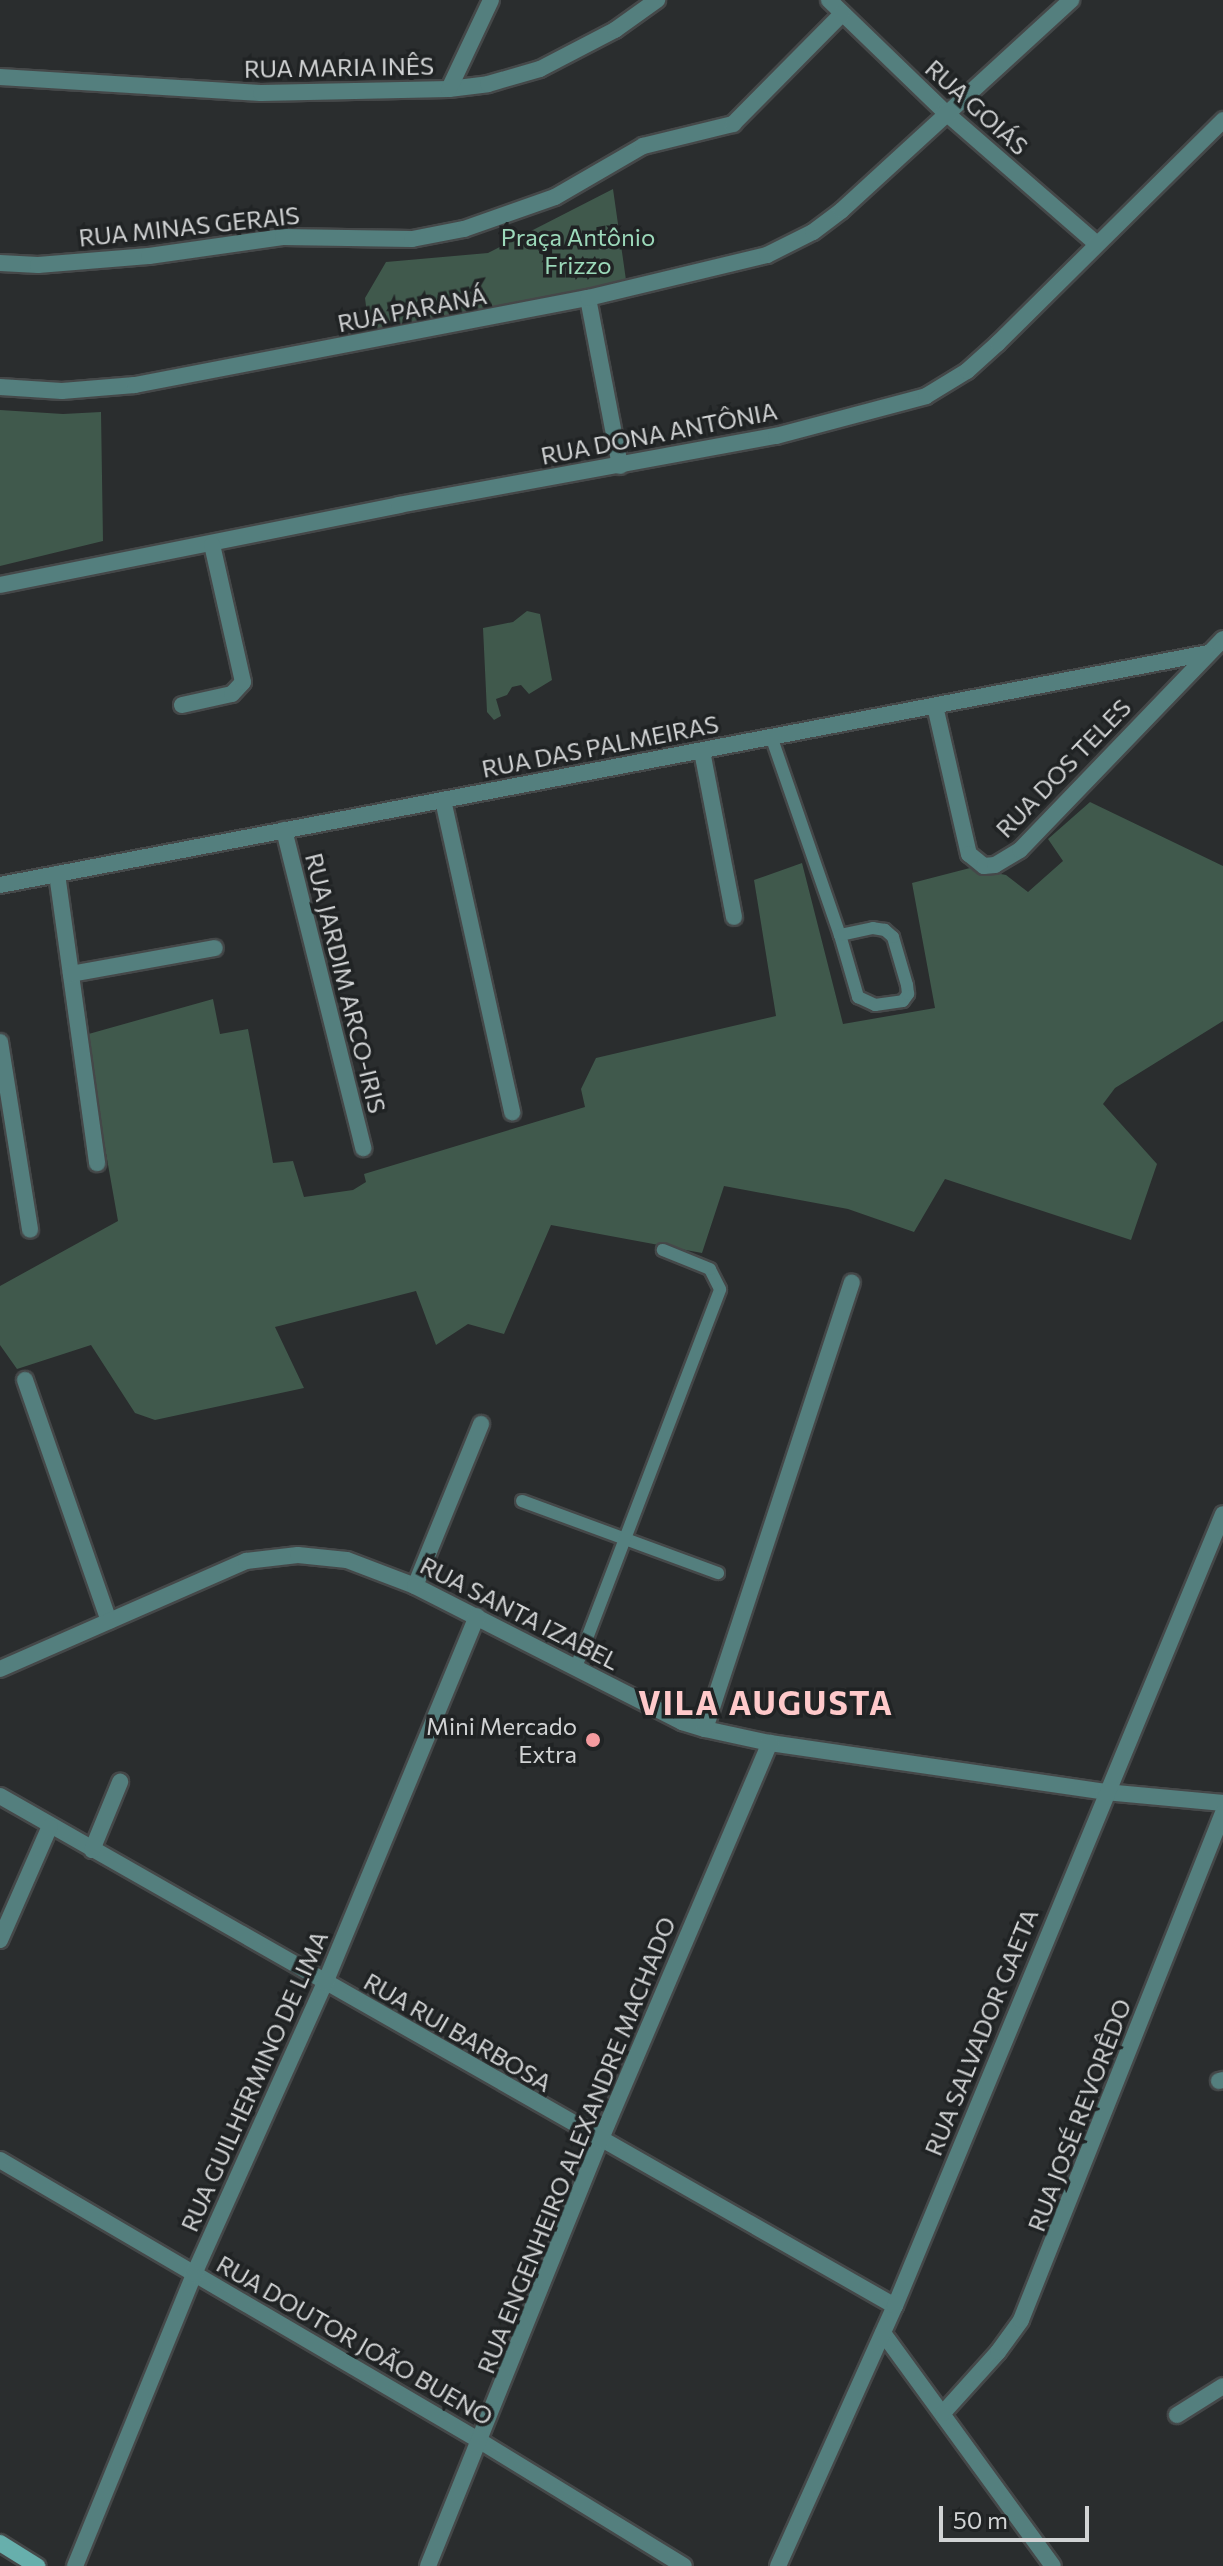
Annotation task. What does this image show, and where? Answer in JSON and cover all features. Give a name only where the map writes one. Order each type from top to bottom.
[{"type":"street","points":[[449,89],[491,0]]},
{"type":"street","name":"RUA MARIA INÊS","points":[[0,77],[261,93],[449,89],[488,84],[540,69],[615,30],[657,0]]},
{"type":"street","name":"RUA GOIÁS","points":[[829,0],[945,112],[1097,244]]},
{"type":"street","name":"RUA PARANÁ","points":[[0,387],[62,391],[135,385],[588,298],[767,255],[792,244],[842,210],[945,112],[1071,0]]},
{"type":"street","name":"RUA MINAS GERAIS","points":[[0,263],[38,265],[149,256],[283,237],[412,239],[464,229],[555,197],[643,146],[733,124],[842,14]]},
{"type":"street","name":"RUA DONA ANTÔNIA","points":[[0,585],[776,436],[926,396],[967,371],[1223,120]]},
{"type":"street","points":[[588,298],[620,466]]},
{"type":"street","points":[[182,705],[232,694],[243,682],[212,544]]},
{"type":"street","name":"RUA DOS TELES","points":[[935,706],[969,854],[984,866],[995,865],[1020,850],[1223,639]]},
{"type":"street","name":"RUA DAS PALMEIRAS","points":[[0,885],[1208,653]]},
{"type":"street","points":[[702,751],[734,917]]},
{"type":"street","points":[[443,800],[512,1112]]},
{"type":"street","name":"RUA JARDIM ARCO-IRIS","points":[[284,830],[363,1148]]},
{"type":"street","points":[[57,874],[97,1163]]},
{"type":"street","points":[[71,974],[215,948]]},
{"type":"street","points":[[0,1042],[30,1230]]},
{"type":"street","points":[[705,1729],[852,1283]]},
{"type":"street","points":[[25,1380],[109,1621]]},
{"type":"street","points":[[415,1586],[481,1424]]},
{"type":"street","name":"RUA SALVADOR GAETA","points":[[778,2566],[895,2306],[1105,1792],[1223,1514]]},
{"type":"street","name":"RUA SANTA IZABEL","points":[[0,1669],[246,1561],[298,1555],[347,1560],[415,1586],[682,1722],[705,1729],[770,1743],[1105,1792],[1223,1803]]},
{"type":"street","name":"RUA GUILHERMINO DE LIMA","points":[[75,2566],[194,2274],[325,1983],[477,1616]]},
{"type":"street","name":"RUA ENGENHEIRO ALEXANDRE MACHADO","points":[[428,2566],[600,2141],[770,1743]]},
{"type":"street","points":[[92,1850],[120,1782]]},
{"type":"street","name":"RUA RUI BARBOSA","points":[[0,1796],[600,2141],[895,2306]]},
{"type":"street","name":"RUA JOSÉ REVORÊDO","points":[[943,2413],[998,2352],[1026,2309],[1223,1813]]},
{"type":"street","points":[[0,1940],[50,1826]]},
{"type":"street","name":"RUA DOUTOR JOÃO BUENO","points":[[0,2160],[480,2441],[684,2566]]},
{"type":"street","points":[[883,2333],[1053,2566]]},
{"type":"street","points":[[1177,2415],[1223,2386]]},
{"type":"street","points":[[0,2543],[37,2566]]},
{"type":"lane","points":[[771,736],[840,935],[858,997],[875,1005],[903,1001],[908,994],[907,985],[893,937],[885,930],[873,928],[840,935]]},
{"type":"lane","points":[[576,1667],[720,1289],[710,1269],[663,1250]]},
{"type":"lane","points":[[522,1501],[718,1573]]},
{"type":"green space","name":"Praça Antônio Frizzo","points":[[613,189],[626,280],[493,309],[369,330],[365,298],[386,262],[488,253]]},
{"type":"green space","points":[[0,410],[63,414],[101,412],[103,541],[0,566]]},
{"type":"green space","points":[[527,611],[540,614],[552,680],[529,694],[521,685],[512,687],[507,695],[496,699],[501,716],[494,720],[487,712],[483,628],[513,622]]},
{"type":"green space","points":[[1090,802],[1223,866],[1223,1021],[1115,1088],[1103,1104],[1157,1164],[1131,1240],[945,1179],[914,1232],[848,1209],[724,1186],[702,1253],[551,1225],[504,1334],[468,1324],[436,1345],[416,1291],[275,1327],[304,1388],[155,1420],[135,1413],[91,1345],[17,1369],[0,1345],[0,1286],[118,1221],[85,1035],[213,999],[220,1034],[248,1029],[273,1163],[293,1161],[304,1197],[353,1190],[366,1182],[364,1174],[585,1107],[581,1089],[596,1058],[776,1016],[754,880],[802,863],[843,1024],[935,1008],[912,883],[970,868],[1006,875],[1028,892],[1063,861],[1048,839]]},
{"type":"place","name":"Mini Mercado Extra","points":[[593,1740]]},
{"type":"district","name":"VILA AUGUSTA","points":[[766,1702]]}]
